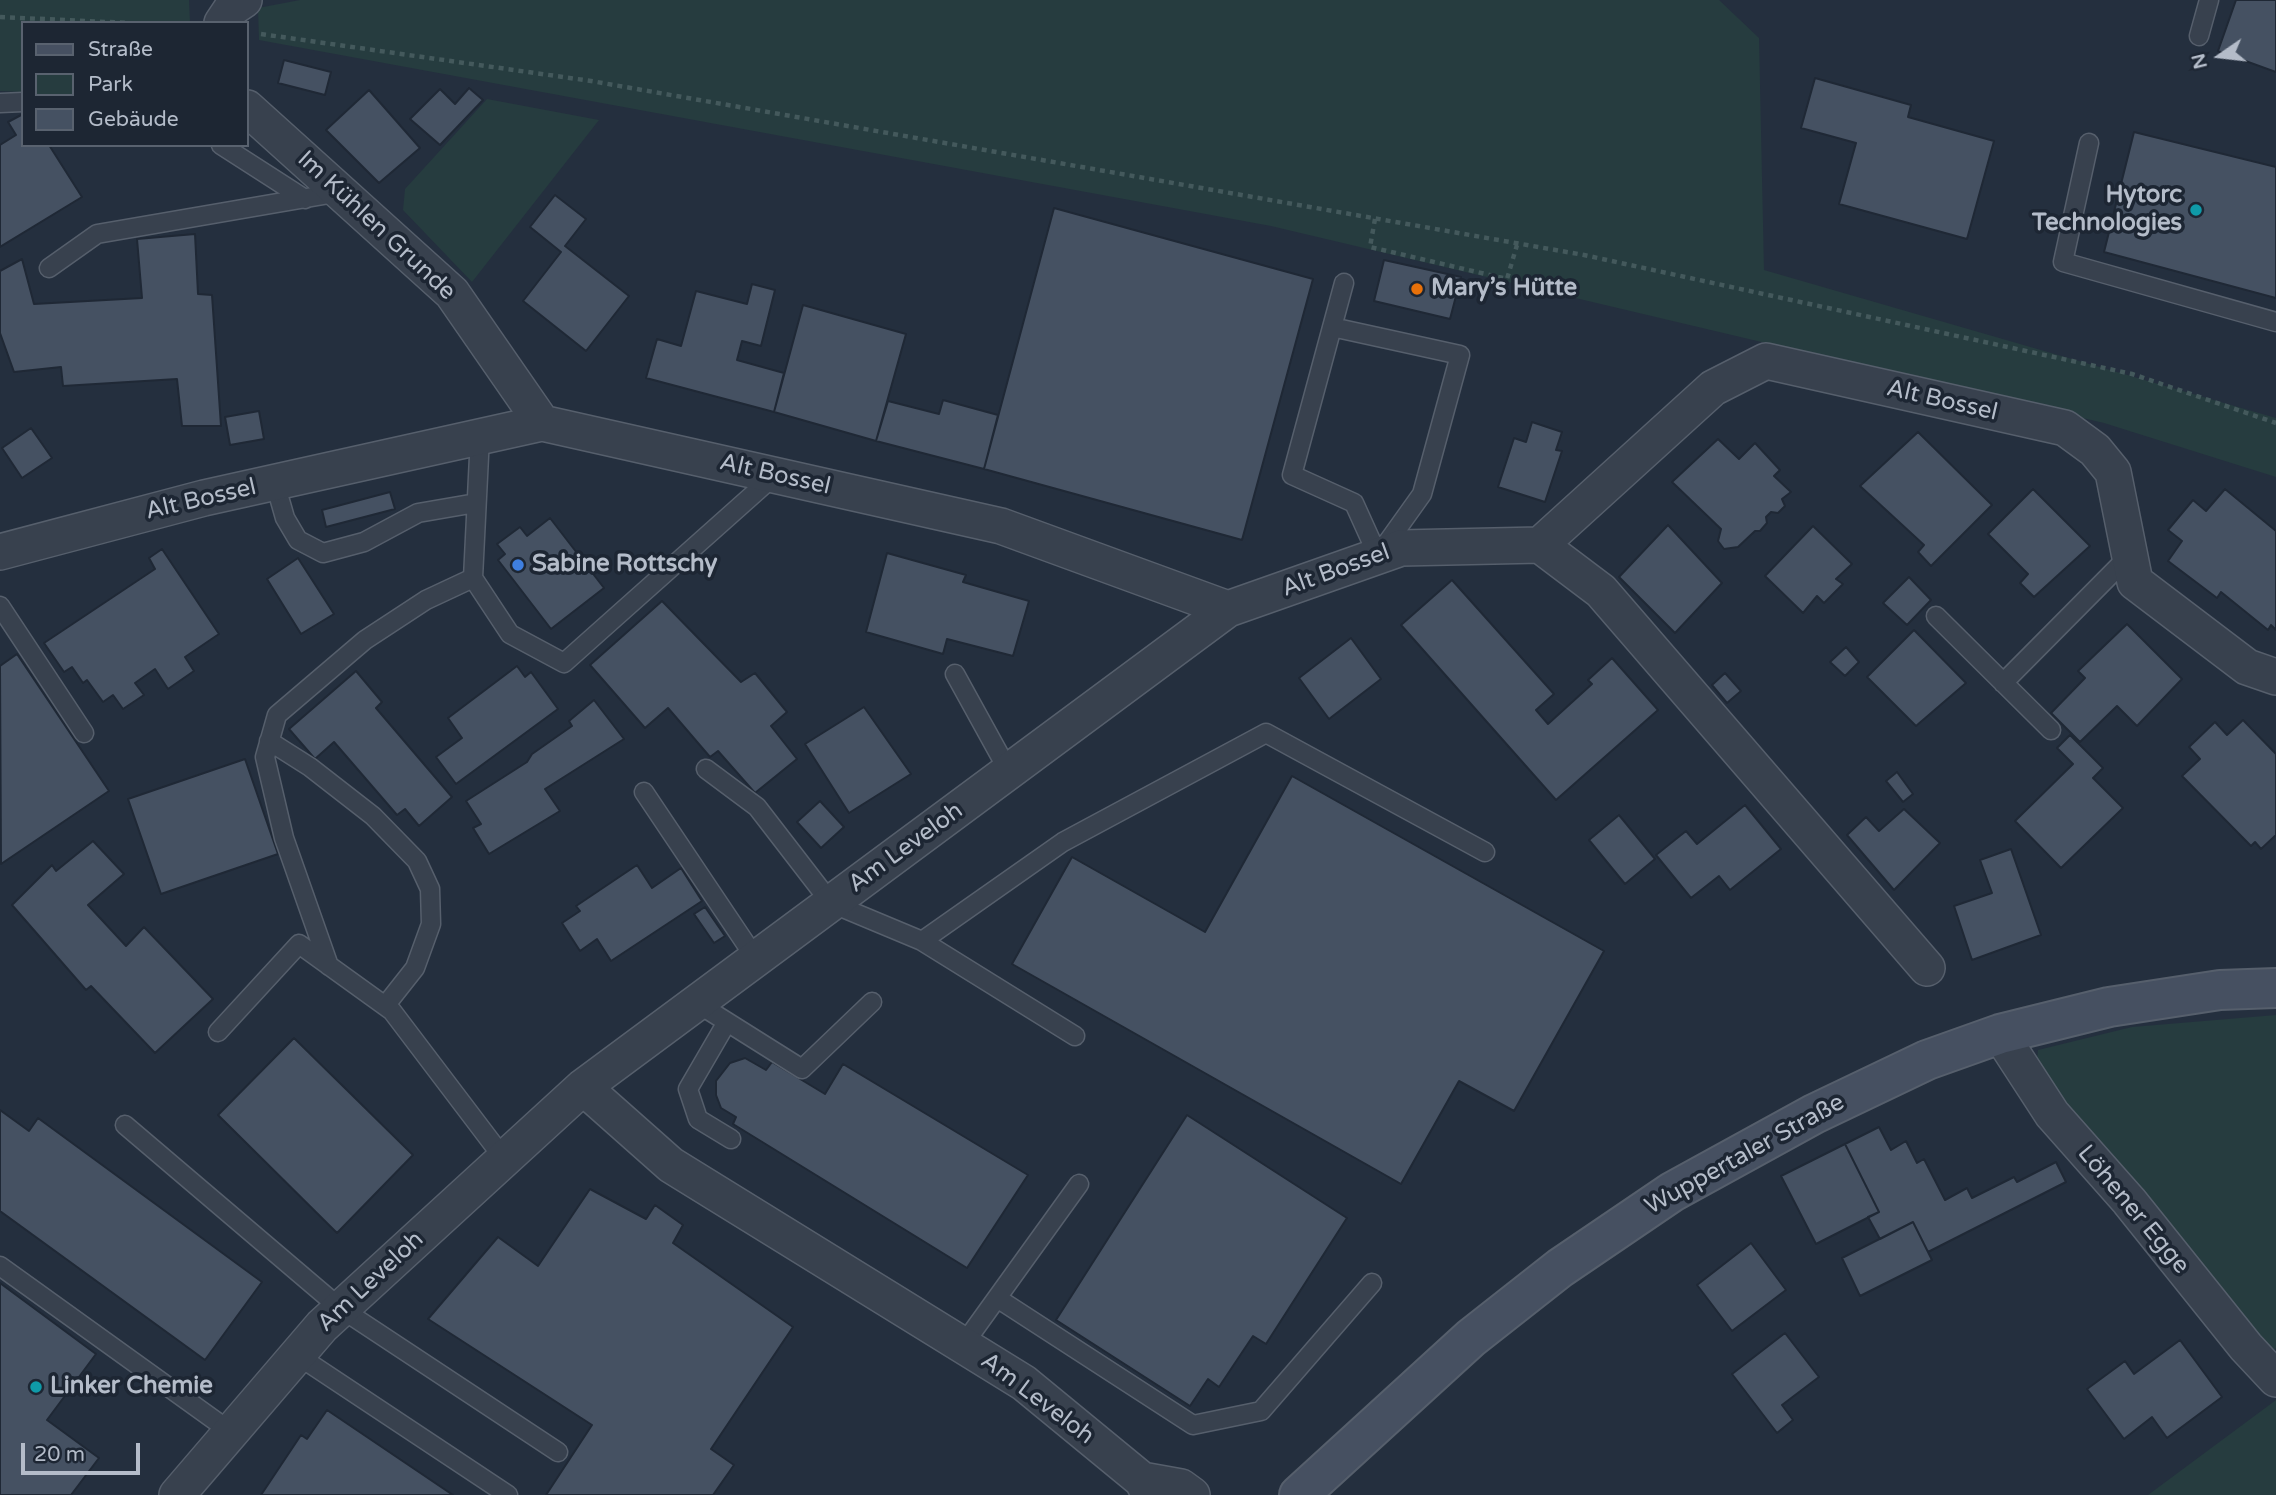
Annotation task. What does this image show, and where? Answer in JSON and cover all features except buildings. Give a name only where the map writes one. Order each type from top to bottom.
[{"type":"main road","name":"Wuppertaler Straße","points":[[1299,1495],[1471,1338],[1560,1268],[1672,1192],[1814,1114],[1927,1060],[2000,1034],[2109,1007],[2220,990],[2276,988]]},
{"type":"street","name":"Im Kühlen Grunde","points":[[248,109],[452,293],[542,423]]},
{"type":"street","name":"Alt Bossel","points":[[0,552],[204,498],[542,423],[1001,526],[1228,609],[1401,548],[1540,545],[1713,388],[1766,361],[2065,428],[2095,450],[2113,472],[2135,582],[2247,667],[2276,677]]},
{"type":"street","points":[[1540,545],[1601,591],[1927,968]]},
{"type":"street","name":"Am Leveloh","points":[[177,1495],[340,1308],[583,1087],[1228,609]]},
{"type":"street","name":"Löhener Egge","points":[[2000,1034],[2052,1114],[2129,1201],[2246,1348],[2276,1379]]},
{"type":"street","name":"Am Leveloh","points":[[583,1087],[671,1165],[1024,1383],[1146,1488],[1181,1487],[1192,1495]]},
{"type":"lane","points":[[2199,36],[2209,0]]},
{"type":"lane","points":[[0,103],[21,102]]},
{"type":"lane","points":[[2089,143],[2063,262],[2276,323]]},
{"type":"lane","points":[[224,147],[305,199]]},
{"type":"lane","points":[[49,268],[97,234],[341,192]]},
{"type":"lane","points":[[1344,283],[1292,475],[1354,503],[1378,556]]},
{"type":"lane","points":[[1332,327],[1460,355],[1422,494],[1378,556]]},
{"type":"lane","points":[[480,436],[473,578],[509,634],[564,663],[775,475]]},
{"type":"lane","points":[[275,483],[285,518],[298,540],[323,553],[364,542],[418,513],[475,503]]},
{"type":"lane","points":[[2003,683],[2129,556]]},
{"type":"lane","points":[[329,966],[285,838],[265,757],[277,715],[366,640],[426,600],[473,578]]},
{"type":"lane","points":[[0,606],[83,733]]},
{"type":"lane","points":[[1936,616],[2051,730]]},
{"type":"lane","points":[[955,674],[1009,772]]},
{"type":"lane","points":[[922,941],[1063,842],[1266,733],[1485,852]]},
{"type":"lane","points":[[269,741],[310,767],[373,816],[416,861],[430,889],[431,924],[415,968],[385,1006]]},
{"type":"lane","points":[[706,769],[757,807],[831,904],[922,941],[1075,1036]]},
{"type":"lane","points":[[644,792],[756,959]]},
{"type":"lane","points":[[218,1032],[299,944],[392,1011],[505,1160]]},
{"type":"lane","points":[[697,1003],[802,1069],[872,1002]]},
{"type":"lane","points":[[727,1022],[688,1088],[698,1119],[731,1139]]},
{"type":"lane","points":[[125,1125],[340,1308],[558,1452]]},
{"type":"lane","points":[[963,1345],[1079,1184]]},
{"type":"lane","points":[[0,1266],[231,1432]]},
{"type":"lane","points":[[996,1298],[1193,1425],[1261,1410],[1372,1283]]},
{"type":"lane","points":[[297,1355],[508,1495]]},
{"type":"path","points":[[0,17],[86,21]]},
{"type":"path","points":[[257,33],[591,81],[1090,166],[1584,255],[2132,374],[2276,423]]},
{"type":"path","points":[[1375,219],[1370,247],[1507,279],[1517,245]]},
{"type":"green space","points":[[0,0],[189,0],[190,21],[21,21],[21,92],[0,91]]},
{"type":"green space","points":[[300,0],[1719,0],[1759,38],[1764,270],[2276,418],[2276,477],[2104,423],[1271,226],[259,40],[258,8]]},
{"type":"green space","points":[[487,99],[599,120],[472,282],[403,210],[405,189]]},
{"type":"green space","points":[[2276,1015],[2276,1348],[2269,1353],[2036,1072],[2038,1050],[2132,1027]]},
{"type":"green space","points":[[2276,1400],[2276,1495],[2148,1495]]},
{"type":"place","name":"Hytorc Technologies","points":[[2196,210]]},
{"type":"place","name":"Mary’s Hütte","points":[[1417,289]]},
{"type":"place","name":"Sabine Rottschy","points":[[518,565]]},
{"type":"place","name":"Linker Chemie","points":[[36,1387]]}]
